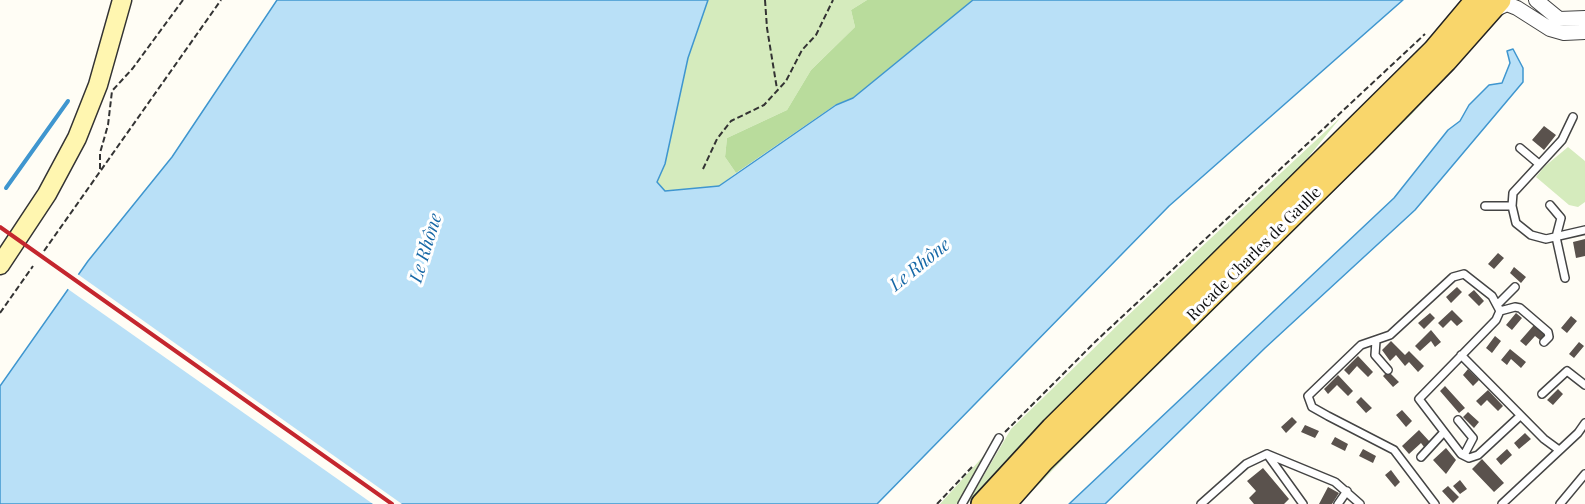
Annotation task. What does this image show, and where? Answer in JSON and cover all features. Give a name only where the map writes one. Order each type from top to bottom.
[{"type":"main road","points":[[0,265],[47,194],[77,138],[98,85],[122,0]]},
{"type":"main road","name":"Rocade Charles de Gaulle","points":[[982,504],[1052,428],[1434,50],[1502,3]]},
{"type":"main road","name":"Rocade Charles de Gaulle","points":[[1005,504],[1051,454],[1365,144],[1502,3]]},
{"type":"street","points":[[1536,0],[1559,19]]},
{"type":"street","points":[[1502,3],[1559,19],[1585,18]]},
{"type":"street","points":[[1502,3],[1550,29],[1564,33],[1585,32]]},
{"type":"lane","points":[[1573,117],[1562,140],[1513,193],[1512,206],[1516,223],[1531,235],[1546,239],[1585,230]]},
{"type":"lane","points":[[1520,148],[1539,164]]},
{"type":"lane","points":[[1550,205],[1561,218],[1556,237],[1565,278]]},
{"type":"lane","points":[[1485,206],[1512,206]]},
{"type":"lane","points":[[1433,503],[1394,450],[1312,406],[1308,396],[1361,345],[1390,335],[1453,277],[1464,274],[1492,296],[1498,308]]},
{"type":"lane","points":[[1515,287],[1498,308],[1496,320],[1419,399],[1444,432],[1469,458],[1478,456],[1520,416]]},
{"type":"lane","points":[[1498,308],[1520,308],[1548,332],[1549,337],[1544,342]]},
{"type":"lane","points":[[1376,341],[1376,356],[1388,370]]},
{"type":"lane","points":[[1461,355],[1520,416],[1559,450]]},
{"type":"lane","points":[[1542,394],[1568,371],[1585,385]]},
{"type":"lane","points":[[1458,420],[1473,438],[1464,455]]},
{"type":"lane","points":[[1502,504],[1585,423]]},
{"type":"lane","points":[[1421,457],[1444,432]]},
{"type":"lane","points":[[962,504],[999,438]]},
{"type":"lane","points":[[1267,454],[1303,504]]},
{"type":"lane","points":[[1201,504],[1246,464],[1267,454],[1309,469],[1347,491],[1360,504]]},
{"type":"lane","points":[[1560,504],[1585,474]]},
{"type":"lane","points":[[1338,504],[1347,491]]},
{"type":"path","points":[[100,171],[100,153],[112,91],[133,68],[183,0]]},
{"type":"path","points":[[44,250],[221,0]]},
{"type":"path","points":[[765,0],[777,90]]},
{"type":"path","points":[[703,169],[717,139],[730,121],[764,105],[777,90],[802,50],[816,35],[833,0]]},
{"type":"path","points":[[999,438],[1096,341],[1430,30]]},
{"type":"path","points":[[0,313],[33,266]]},
{"type":"path","points":[[937,504],[975,463]]},
{"type":"green space","points":[[708,0],[867,0],[851,10],[855,27],[811,70],[787,110],[727,138],[725,157],[736,173],[719,186],[665,191],[657,182],[665,164],[688,58]]},
{"type":"green space","points":[[867,0],[973,0],[853,98],[835,105],[736,173],[725,157],[727,138],[787,110],[811,70],[855,27],[851,10]]},
{"type":"green space","points":[[1486,25],[1490,29],[1412,114],[1020,504],[1015,504]]},
{"type":"green space","points":[[1341,117],[1293,176],[967,504],[1011,429],[1123,320]]},
{"type":"green space","points":[[1568,147],[1585,161],[1585,202],[1578,207],[1569,205],[1536,177],[1544,167]]},
{"type":"green space","points":[[988,451],[960,504],[940,504]]},
{"type":"water","name":"Le Rhône","points":[[277,0],[708,0],[688,58],[665,164],[657,182],[665,191],[719,186],[836,105],[853,98],[973,0],[1403,0],[1169,206],[877,504],[0,504],[0,386],[88,261],[172,157]]},
{"type":"water","points":[[1513,49],[1523,68],[1523,82],[1415,210],[1265,348],[1105,504],[1069,504],[1394,198],[1448,130],[1460,121],[1469,105],[1489,85],[1502,83],[1510,63],[1507,51]]},
{"type":"pier","points":[[76,273],[402,504],[373,504],[65,287]]},
{"type":"building","points":[[1544,126],[1556,135],[1544,150],[1532,140]]},
{"type":"building","points":[[1585,239],[1585,256],[1576,258],[1573,242]]},
{"type":"building","points":[[1498,253],[1504,258],[1494,269],[1488,264]]},
{"type":"building","points":[[1514,267],[1526,277],[1521,283],[1510,273]]},
{"type":"building","points":[[1457,287],[1462,292],[1451,303],[1446,297]]},
{"type":"building","points":[[1474,290],[1484,301],[1479,306],[1468,295]]},
{"type":"building","points":[[1452,310],[1463,321],[1457,326],[1451,320],[1443,328],[1438,323]]},
{"type":"building","points":[[1430,313],[1435,318],[1424,329],[1418,323]]},
{"type":"building","points":[[1516,313],[1522,318],[1512,330],[1506,325]]},
{"type":"building","points":[[1571,316],[1577,321],[1567,333],[1561,328]]},
{"type":"building","points":[[1534,325],[1545,335],[1540,340],[1535,336],[1526,346],[1520,341]]},
{"type":"building","points":[[1431,330],[1441,342],[1435,347],[1431,341],[1420,351],[1415,346]]},
{"type":"building","points":[[1495,336],[1501,341],[1492,353],[1486,348]]},
{"type":"building","points":[[1391,341],[1405,355],[1409,351],[1424,366],[1418,372],[1409,362],[1405,366],[1396,355],[1390,361],[1382,350]]},
{"type":"building","points":[[1579,342],[1584,346],[1574,358],[1569,354]]},
{"type":"building","points":[[1510,349],[1526,362],[1521,368],[1511,359],[1507,365],[1501,360]]},
{"type":"building","points":[[1358,356],[1373,372],[1368,377],[1357,366],[1349,375],[1344,370]]},
{"type":"building","points":[[1468,369],[1479,380],[1473,386],[1463,375]]},
{"type":"building","points":[[1388,371],[1399,382],[1393,387],[1383,376]]},
{"type":"building","points":[[1338,375],[1353,391],[1348,396],[1337,385],[1328,394],[1324,389]]},
{"type":"building","points":[[1445,386],[1465,408],[1459,413],[1440,391]]},
{"type":"building","points":[[1558,389],[1563,394],[1553,405],[1547,400]]},
{"type":"building","points":[[1488,390],[1503,406],[1498,411],[1487,400],[1481,406],[1476,401]]},
{"type":"building","points":[[1361,397],[1372,408],[1366,413],[1356,402]]},
{"type":"building","points":[[1402,410],[1412,421],[1406,427],[1396,415]]},
{"type":"building","points":[[1468,412],[1479,422],[1474,428],[1463,417]]},
{"type":"building","points":[[1292,417],[1297,422],[1286,433],[1281,427]]},
{"type":"building","points":[[1305,425],[1319,431],[1315,438],[1301,432]]},
{"type":"building","points":[[1419,430],[1430,442],[1424,447],[1421,443],[1409,454],[1402,446]]},
{"type":"building","points":[[1525,433],[1531,439],[1519,449],[1514,443]]},
{"type":"building","points":[[1335,437],[1348,444],[1345,451],[1331,444]]},
{"type":"building","points":[[1446,448],[1456,460],[1446,474],[1433,460]]},
{"type":"building","points":[[1363,449],[1376,456],[1373,463],[1359,456]]},
{"type":"building","points":[[1507,449],[1512,455],[1501,465],[1496,459]]},
{"type":"building","points":[[1482,459],[1504,483],[1494,492],[1472,469]]},
{"type":"building","points":[[1263,468],[1289,499],[1284,504],[1254,504],[1249,498],[1256,491],[1247,481]]},
{"type":"building","points":[[1391,470],[1400,482],[1395,487],[1385,475]]},
{"type":"building","points":[[1460,480],[1467,489],[1460,494],[1453,486]]},
{"type":"building","points":[[1448,486],[1459,497],[1453,503],[1442,491]]},
{"type":"building","points":[[1328,487],[1339,493],[1332,504],[1319,504]]},
{"type":"waterway","points":[[6,188],[68,101]]},
{"type":"railway","points":[[0,227],[392,504]]}]
